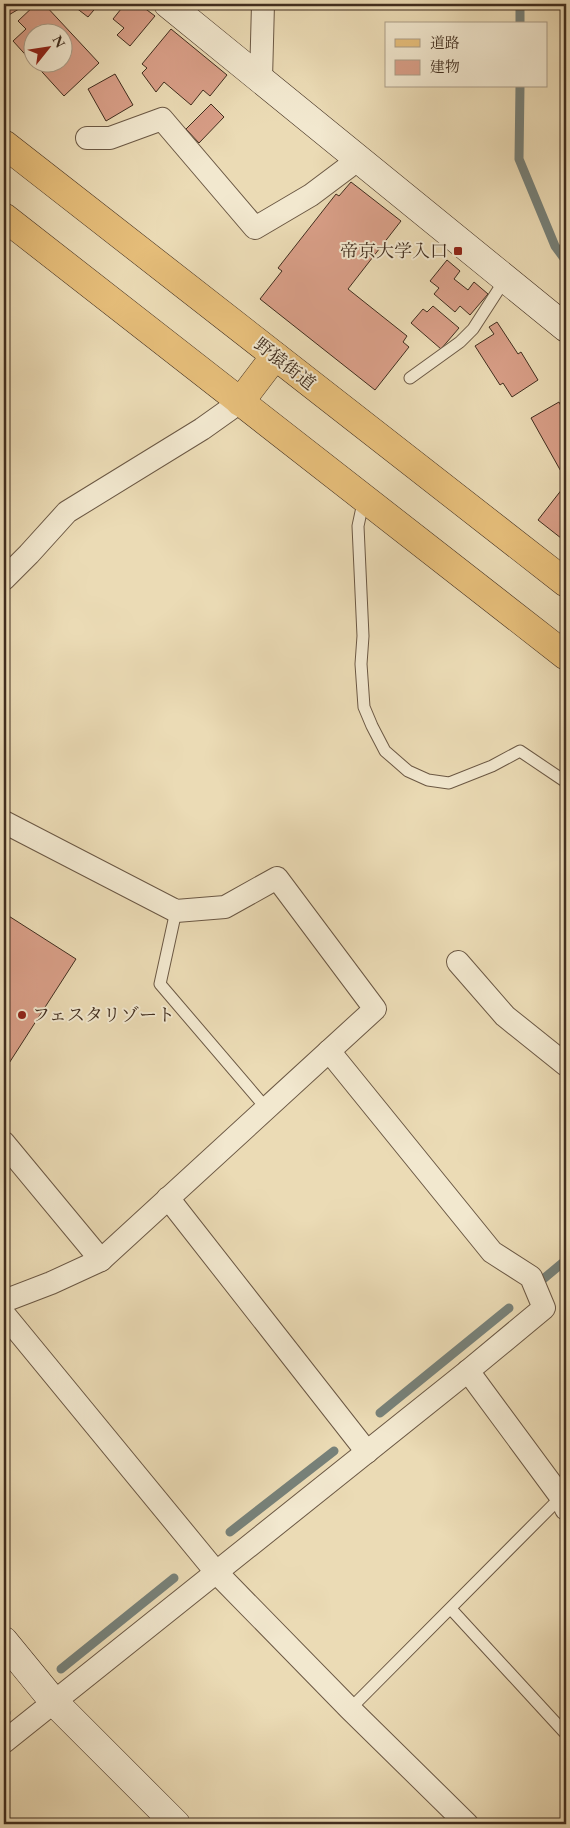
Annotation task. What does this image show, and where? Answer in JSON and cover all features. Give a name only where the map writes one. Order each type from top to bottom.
[{"type":"main road","name":"野猿街道","points":[[4,144],[566,583]]},
{"type":"main road","points":[[4,217],[566,656]]},
{"type":"main road","points":[[240,402],[275,356]]},
{"type":"street","points":[[168,4],[566,328]]},
{"type":"street","points":[[261,80],[263,4]]},
{"type":"street","points":[[87,138],[110,138],[162,120],[255,228],[311,195],[359,159]]},
{"type":"street","points":[[4,579],[67,512],[202,429],[240,402]]},
{"type":"street","points":[[4,822],[176,911],[225,907],[277,878],[375,1009],[101,1260],[51,1283],[4,1301]]},
{"type":"street","points":[[458,962],[505,1016],[566,1065]]},
{"type":"street","points":[[4,1742],[544,1308],[531,1277],[492,1252],[329,1051]]},
{"type":"street","points":[[4,1143],[101,1260]]},
{"type":"street","points":[[168,1198],[367,1452]]},
{"type":"street","points":[[4,1314],[216,1572],[465,1824]]},
{"type":"street","points":[[468,1371],[563,1503]]},
{"type":"street","points":[[4,1641],[54,1702],[176,1824]]},
{"type":"lane","points":[[410,378],[460,342],[473,329],[506,278]]},
{"type":"lane","points":[[364,498],[358,526],[363,636],[361,664],[364,706],[385,751],[408,771],[428,780],[449,783],[492,766],[520,751],[566,782]]},
{"type":"lane","points":[[176,911],[160,984],[266,1108]]},
{"type":"lane","points":[[350,1709],[451,1609],[563,1503]]},
{"type":"lane","points":[[451,1609],[566,1734]]},
{"type":"building","points":[[4,4],[23,4],[24,6],[7,16],[4,11]]},
{"type":"building","points":[[36,4],[44,4],[61,22],[22,22],[22,25],[18,21]]},
{"type":"building","points":[[71,4],[99,4],[88,17]]},
{"type":"building","points":[[125,4],[139,4],[155,16],[130,46],[117,35],[124,28],[113,19]]},
{"type":"building","points":[[171,29],[227,75],[210,96],[203,90],[191,105],[164,82],[156,92],[142,73],[147,68],[142,64]]},
{"type":"building","points":[[22,33],[22,51],[13,41]]},
{"type":"building","points":[[72,34],[99,63],[64,96],[42,72],[72,72]]},
{"type":"building","points":[[115,74],[133,105],[106,121],[88,89]]},
{"type":"building","points":[[211,104],[224,117],[199,143],[186,129]]},
{"type":"building","points":[[351,182],[401,221],[348,289],[407,336],[403,342],[409,347],[375,390],[260,299],[282,271],[278,268],[336,194],[339,196]]},
{"type":"building","points":[[447,260],[460,271],[454,279],[468,290],[474,282],[488,294],[470,315],[460,306],[455,312],[434,294],[439,288],[430,281]]},
{"type":"building","points":[[433,306],[459,328],[441,349],[411,323],[423,309],[427,312]]},
{"type":"building","points":[[497,322],[518,354],[521,352],[538,380],[512,397],[503,383],[500,385],[475,346],[494,334],[489,327]]},
{"type":"building","points":[[559,402],[566,416],[566,473],[563,475],[531,418]]},
{"type":"building","points":[[566,484],[566,542],[538,520]]},
{"type":"building","name":"フェスタリゾート","points":[[4,913],[76,959],[4,1071]]},
{"type":"waterway","points":[[520,4],[520,22]]},
{"type":"waterway","points":[[520,88],[519,159],[555,246],[566,261]]},
{"type":"waterway","points":[[542,1280],[566,1260]]},
{"type":"waterway","points":[[380,1413],[509,1308]]},
{"type":"waterway","points":[[230,1532],[334,1451]]},
{"type":"waterway","points":[[61,1669],[174,1578]]},
{"type":"place","name":"帝京大学入口","points":[[458,251]]},
{"type":"place","name":"フェスタリゾート","points":[[22,1015]]}]
